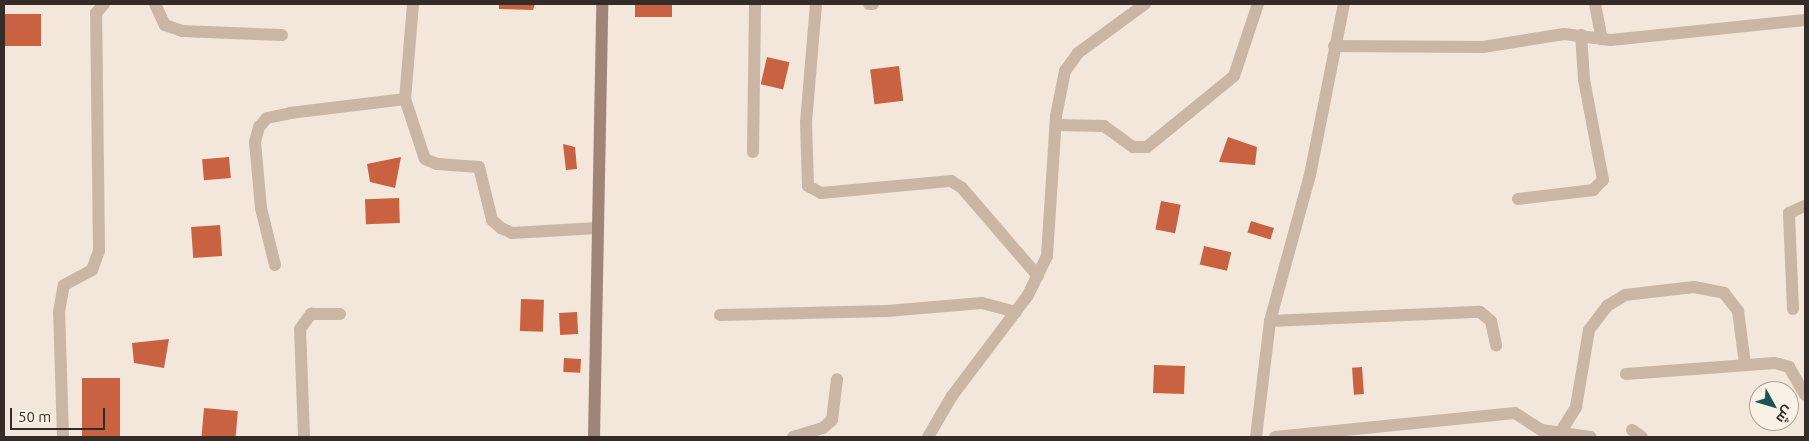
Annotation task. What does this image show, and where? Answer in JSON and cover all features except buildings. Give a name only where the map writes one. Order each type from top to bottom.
[{"type":"street","points":[[63,437],[59,312],[64,285],[92,270],[99,251],[96,13],[104,4]]},
{"type":"street","points":[[155,4],[165,25],[182,31],[282,35]]},
{"type":"street","points":[[413,4],[405,99],[425,159],[484,171],[492,220],[501,228],[512,232],[598,228]]},
{"type":"street","points":[[594,437],[602,4]]},
{"type":"street","points":[[753,152],[755,4]]},
{"type":"street","points":[[816,4],[806,122],[808,186],[821,193],[951,182],[962,188],[1038,276]]},
{"type":"street","points":[[928,437],[938,415],[1016,312],[1038,276],[1049,237],[1060,87],[1070,62],[1145,4]]},
{"type":"street","points":[[1056,125],[1104,126],[1133,147],[1147,147],[1234,76],[1258,4]]},
{"type":"street","points":[[1256,437],[1270,321],[1310,174],[1334,46],[1344,4]]},
{"type":"street","points":[[1594,4],[1602,39]]},
{"type":"street","points":[[1334,46],[1483,47],[1582,35],[1602,39],[1805,20]]},
{"type":"street","points":[[1518,199],[1594,190],[1603,180],[1584,79],[1582,35]]},
{"type":"street","points":[[275,265],[261,208],[255,142],[259,127],[267,118],[290,113],[405,99]]},
{"type":"street","points":[[1793,310],[1788,213],[1805,206]]},
{"type":"street","points":[[1560,433],[1576,407],[1589,330],[1607,306],[1624,294],[1694,286],[1724,293],[1738,311],[1745,364]]},
{"type":"street","points":[[720,315],[887,311],[982,303],[1016,312]]},
{"type":"street","points":[[1270,321],[1480,312],[1491,321],[1496,345]]},
{"type":"street","points":[[304,437],[300,329],[311,314],[340,314]]},
{"type":"street","points":[[1626,374],[1745,364],[1784,364],[1805,396]]},
{"type":"street","points":[[793,437],[823,428],[832,420],[836,379]]},
{"type":"street","points":[[1275,437],[1508,413],[1520,414],[1536,433],[1560,433],[1590,437]]}]
